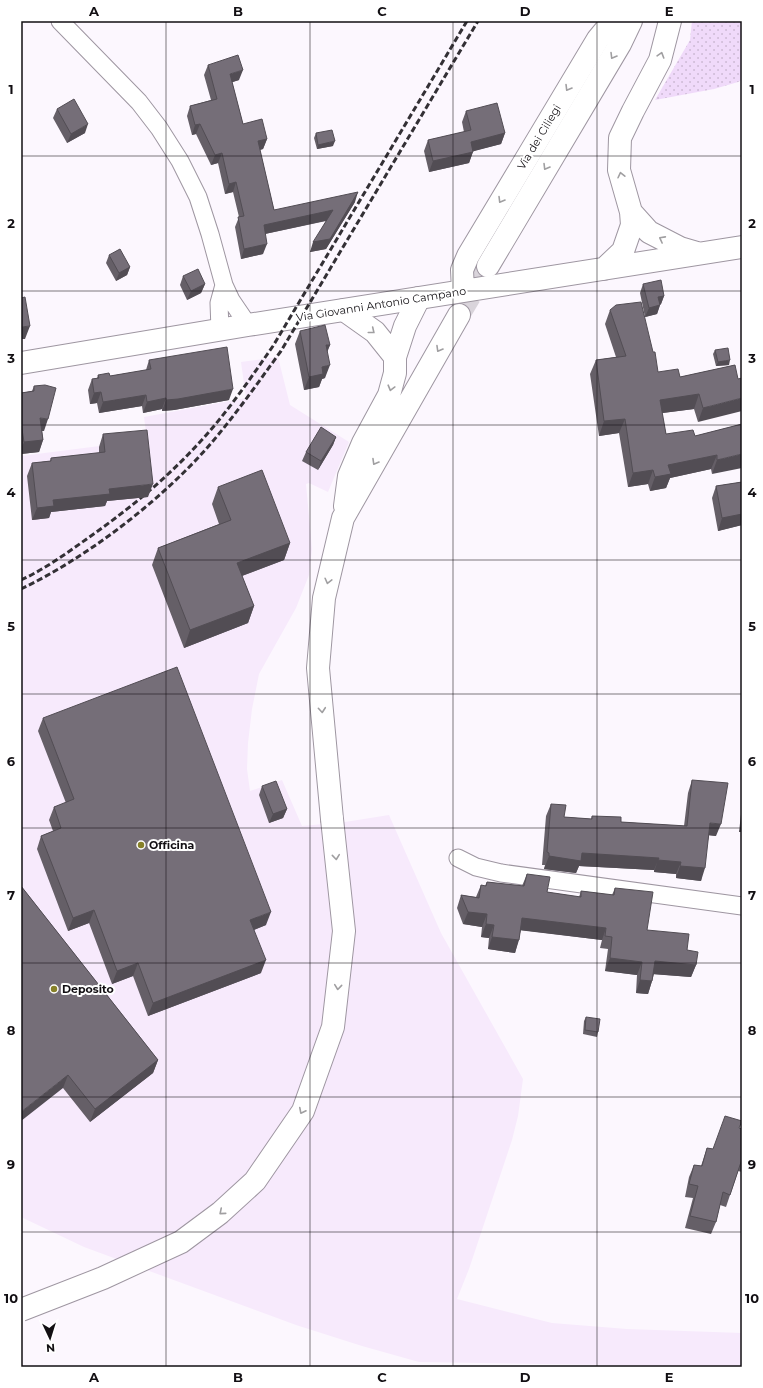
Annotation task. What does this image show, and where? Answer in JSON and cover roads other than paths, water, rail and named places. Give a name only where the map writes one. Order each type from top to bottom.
[{"type":"main road","name":"Via dei Ciliegi","points":[[463,291],[462,270],[468,256],[598,39],[613,21]]},
{"type":"main road","points":[[488,266],[620,44],[631,21]]},
{"type":"main road","points":[[604,269],[623,251],[632,225],[631,212],[619,170],[620,138],[660,60],[670,21]]},
{"type":"main road","points":[[631,212],[649,232],[680,248],[698,254]]},
{"type":"main road","name":"Via Giovanni Antonio Campano","points":[[21,363],[248,325],[742,247]]},
{"type":"main road","name":"Via dei Ciliegi","points":[[419,298],[468,256]]},
{"type":"main road","points":[[21,1310],[103,1278],[181,1242],[220,1213],[255,1181],[303,1111],[333,1027],[344,931],[318,668],[324,598],[343,518],[349,476],[363,443],[389,395],[395,373],[395,357],[405,326],[419,298]]},
{"type":"main road","points":[[344,310],[375,332],[395,357]]},
{"type":"main road","points":[[343,518],[459,315]]},
{"type":"street","points":[[60,21],[139,102],[159,128],[180,161],[198,197],[224,286],[231,300],[248,325]]},
{"type":"street","points":[[220,330],[219,303],[224,286]]},
{"type":"street","points":[[458,858],[476,867],[501,873],[742,906]]},
{"type":"tunnel","points":[[459,315],[488,266]]},
{"type":"railway","points":[[21,580],[39,571],[64,555],[132,505],[173,469],[219,420],[238,396],[273,346],[467,21]]},
{"type":"railway","points":[[21,589],[46,576],[96,545],[144,508],[188,468],[227,424],[281,351],[478,21]]},
{"type":"place","name":"Officina","points":[[141,845]]},
{"type":"place","name":"Deposito","points":[[54,989]]}]
